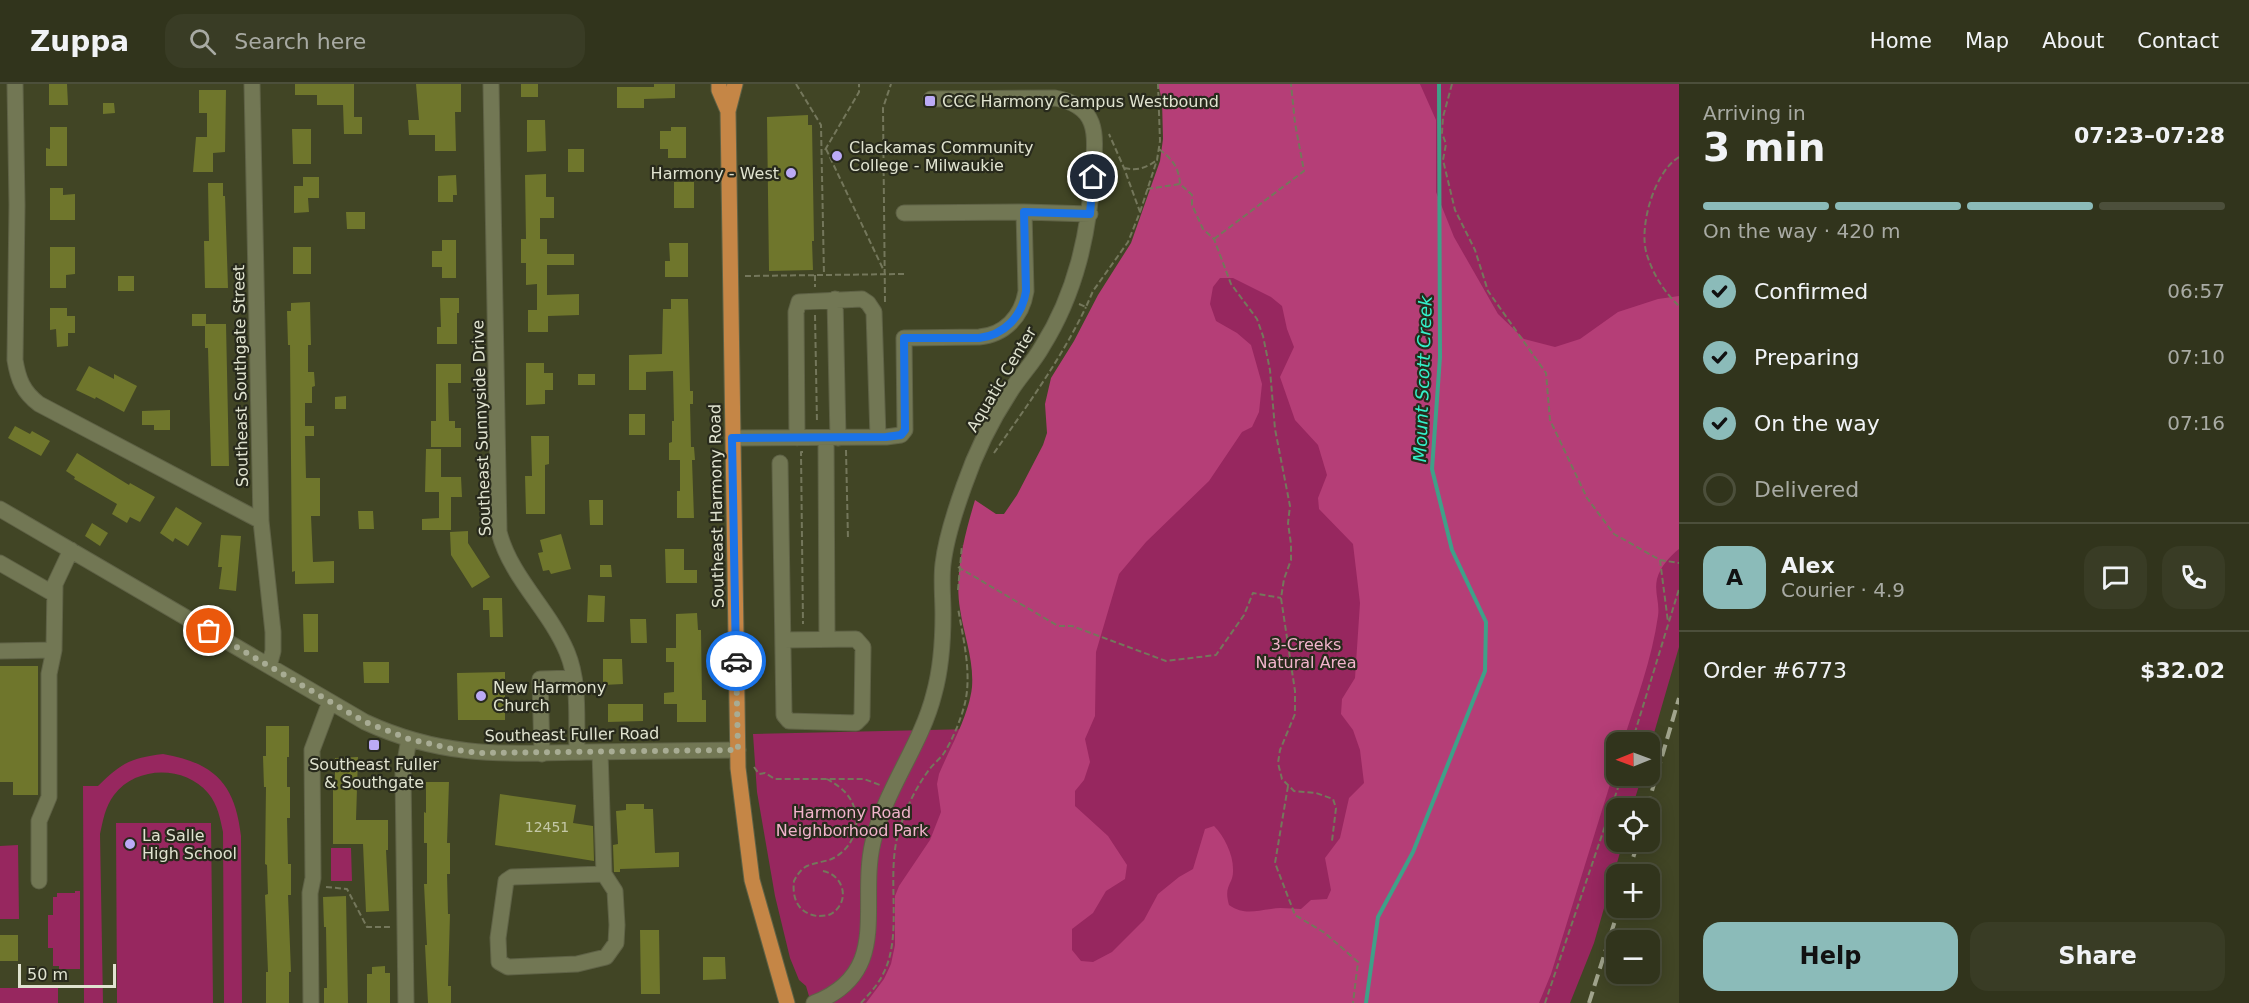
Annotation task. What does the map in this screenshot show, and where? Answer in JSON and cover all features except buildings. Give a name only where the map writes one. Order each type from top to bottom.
[{"type":"main road","name":"Southeast Harmony Road","points":[[719,84],[728,111]]},
{"type":"main road","name":"Southeast Harmony Road","points":[[735,84],[728,111],[738,750],[741,802],[750,869],[787,1003]]},
{"type":"street","points":[[15,84],[17,205],[15,360],[21,385],[39,404],[261,521]]},
{"type":"street","name":"Southeast Southgate Street","points":[[252,84],[261,521],[273,632],[273,651],[269,666]]},
{"type":"street","name":"Southeast Sunnyside Drive","points":[[491,84],[500,532],[504,549],[516,572],[566,651],[574,678],[577,752]]},
{"type":"street","points":[[931,99],[1055,98],[1071,101],[1085,111],[1094,126]]},
{"type":"street","name":"Aquatic Center","points":[[814,1003],[829,997],[843,986],[853,976],[865,955],[869,929],[868,879],[872,844],[882,811],[926,722],[934,693],[940,661],[943,565],[964,485],[992,422],[1011,390],[1043,346],[1067,299],[1081,257],[1090,214],[1094,126]]},
{"type":"street","points":[[732,438],[901,435],[905,430],[904,338],[991,336],[1003,331],[1024,303],[1026,291],[1024,212]]},
{"type":"street","points":[[904,213],[1090,214]]},
{"type":"street","points":[[797,438],[796,312],[799,302],[835,299],[862,299],[874,312],[878,437]]},
{"type":"street","points":[[826,639],[835,299]]},
{"type":"street","points":[[780,463],[784,715],[789,721],[856,723],[862,717],[863,647],[856,639],[783,640]]},
{"type":"street","name":"Southeast Fuller Road","points":[[0,509],[365,722],[409,739],[480,753],[738,750]]},
{"type":"street","points":[[39,881],[39,821],[49,797],[49,674],[54,650],[54,594],[58,573],[71,550]]},
{"type":"street","points":[[0,563],[54,594]]},
{"type":"street","points":[[0,651],[54,650]]},
{"type":"street","points":[[542,753],[540,679],[574,678]]},
{"type":"street","points":[[311,1003],[312,750],[330,702]]},
{"type":"street","points":[[406,1003],[403,773],[409,739]]},
{"type":"street","points":[[600,752],[604,874],[615,891],[616,943],[606,957],[577,964],[508,967],[499,962],[498,938],[506,881],[512,877],[604,874]]},
{"type":"path","points":[[796,84],[821,125],[824,275]]},
{"type":"path","points":[[826,150],[859,92],[859,84]]},
{"type":"path","points":[[885,274],[883,108],[891,84]]},
{"type":"path","points":[[988,460],[1072,338],[1093,291],[1128,242],[1157,160],[1159,149],[1158,84]]},
{"type":"path","points":[[1214,239],[1304,171],[1294,123],[1291,84]]},
{"type":"path","points":[[1452,84],[1443,117],[1442,133],[1446,144],[1443,160],[1455,210],[1475,250],[1488,291],[1546,373],[1550,420],[1587,498],[1614,534],[1660,560],[1679,563]]},
{"type":"path","points":[[1094,126],[1104,124],[1124,168],[1140,212]]},
{"type":"path","points":[[1159,149],[1176,166],[1180,183],[1192,195],[1192,205],[1203,229],[1214,239],[1231,284],[1257,319],[1263,336],[1270,370],[1275,429],[1290,506],[1288,523],[1291,560],[1284,579],[1281,598],[1295,692],[1295,714],[1280,750],[1278,762],[1282,779],[1288,786],[1294,790],[1316,793],[1333,799],[1336,808],[1332,841]]},
{"type":"path","points":[[821,150],[826,150]]},
{"type":"path","points":[[826,150],[885,274]]},
{"type":"path","points":[[1679,157],[1671,162],[1654,190],[1644,232],[1647,255],[1655,273],[1664,292],[1679,306]]},
{"type":"path","points":[[1124,168],[1144,168],[1157,160]]},
{"type":"path","points":[[1147,189],[1180,183]]},
{"type":"path","points":[[730,276],[904,274]]},
{"type":"path","points":[[815,275],[815,292]]},
{"type":"path","points":[[1067,299],[1086,307]]},
{"type":"path","points":[[815,309],[848,539]]},
{"type":"path","points":[[804,624],[801,452],[813,452]]},
{"type":"path","points":[[957,591],[963,536]]},
{"type":"path","points":[[1660,560],[1668,623]]},
{"type":"path","points":[[958,567],[1058,626],[1072,626],[1166,661],[1216,655],[1244,615],[1253,593],[1281,598]]},
{"type":"path","points":[[1635,732],[1679,589]]},
{"type":"path","points":[[861,1003],[883,976],[888,963],[892,944],[894,848],[900,828],[908,807],[929,770],[944,754],[965,704],[967,687],[958,600]]},
{"type":"path","points":[[754,767],[759,774],[765,773],[775,779],[864,779],[891,792]]},
{"type":"path","points":[[823,871],[837,878],[843,889],[842,897],[836,909],[830,914],[822,916],[808,914],[798,906],[794,880],[807,866],[831,859],[847,848],[856,828],[851,799],[840,786],[827,779]]},
{"type":"path","points":[[1288,786],[1275,863],[1295,915],[1325,933],[1358,962],[1353,1003]]},
{"type":"path","points":[[1545,1003],[1619,786]]},
{"type":"path","points":[[312,885],[347,889],[367,927],[405,927]]},
{"type":"green space","name":"3-Creeks Natural Area","points":[[1168,84],[1679,84],[1679,647],[1654,732],[1606,732],[1606,786],[1639,786],[1635,798],[1606,798],[1606,852],[1620,852],[1617,864],[1606,864],[1606,901],[1594,943],[1570,1003],[811,1003],[806,986],[799,980],[790,958],[775,896],[757,792],[753,734],[972,729],[1050,456],[1163,165]]},
{"type":"green space","points":[[163,754],[196,763],[209,770],[219,779],[234,803],[241,836],[242,1003],[224,1003],[223,832],[218,812],[208,793],[198,784],[186,777],[160,773],[147,774],[123,785],[114,795],[105,814],[100,834],[103,1003],[84,1003],[83,786],[98,786],[127,763],[143,757]]},
{"type":"green space","points":[[116,823],[211,823],[213,1003],[117,1003]]},
{"type":"green space","points":[[18,845],[19,919],[0,919],[0,846]]},
{"type":"green space","points":[[331,848],[351,848],[352,881],[331,881]]},
{"type":"green space","points":[[75,891],[80,891],[80,969],[59,969],[59,966],[53,966],[53,948],[48,948],[48,915],[53,915],[53,897],[57,897],[57,893],[75,893]]},
{"type":"green space","points":[[0,988],[58,988],[58,1003],[0,1003]]},
{"type":"shaded area","name":"3-Creeks Natural Area","points":[[1158,84],[1420,84],[1436,120],[1436,192],[1454,237],[1498,314],[1524,339],[1555,347],[1580,339],[1618,312],[1658,299],[1679,296],[1679,549],[1660,570],[1657,579],[1658,616],[1655,632],[1648,664],[1626,732],[1606,732],[1606,786],[1610,786],[1551,974],[1539,1003],[866,1003],[884,979],[891,964],[895,945],[895,896],[899,886],[930,840],[941,812],[937,784],[939,774],[963,720],[970,698],[972,667],[960,609],[958,582],[964,540],[975,500],[996,514],[1004,514],[1017,495],[1047,433],[1045,404],[1051,378],[1098,295],[1131,243],[1160,161],[1163,139],[1162,100]],"holes":[[[1220,278],[1233,278],[1271,297],[1282,306],[1294,347],[1280,377],[1295,420],[1318,445],[1327,475],[1318,498],[1319,509],[1353,544],[1360,603],[1355,678],[1342,699],[1341,714],[1353,730],[1360,750],[1364,783],[1349,798],[1340,838],[1325,858],[1331,890],[1327,899],[1311,900],[1301,909],[1278,908],[1249,912],[1229,905],[1227,893],[1233,874],[1233,863],[1227,846],[1214,826],[1205,829],[1193,869],[1158,894],[1144,920],[1112,952],[1093,962],[1081,961],[1072,950],[1072,929],[1093,913],[1106,891],[1125,879],[1127,865],[1108,836],[1075,806],[1075,791],[1084,780],[1090,762],[1085,739],[1095,716],[1096,652],[1119,574],[1146,542],[1209,481],[1242,432],[1252,427],[1259,412],[1262,384],[1251,345],[1237,333],[1216,321],[1210,304],[1213,287]]]},
{"type":"waterway","name":"Mount Scott Creek","points":[[1366,1003],[1378,917],[1413,852],[1485,671],[1486,622],[1452,550],[1432,469],[1440,357],[1439,84]]},
{"type":"railway","points":[[1650,798],[1679,698]]},
{"type":"railway","points":[[1631,864],[1635,852]]},
{"type":"railway","points":[[1589,1003],[1616,918]]},
{"type":"way so far","points":[[209,631],[365,722],[409,739],[480,753],[738,750],[736,661]]},
{"type":"place","name":"CCC Harmony Campus Westbound","points":[[930,101]]},
{"type":"place","name":"Clackamas Community College - Milwaukie","points":[[837,156]]},
{"type":"place","name":"Harmony - West","points":[[791,173]]},
{"type":"place","name":"New Harmony Church","points":[[481,696]]},
{"type":"place","name":"Southeast Fuller & Southgate","points":[[374,745]]},
{"type":"place","name":"La Salle High School","points":[[130,844]]},
{"type":"route","points":[[736,661],[732,438],[894,437],[901,435],[905,430],[904,338],[979,338],[1003,331],[1024,303],[1026,291],[1024,212],[1090,214],[1093,177]]},
{"type":"park label","name":"Harmony Road Neighborhood Park","points":[[852,821]]}]
